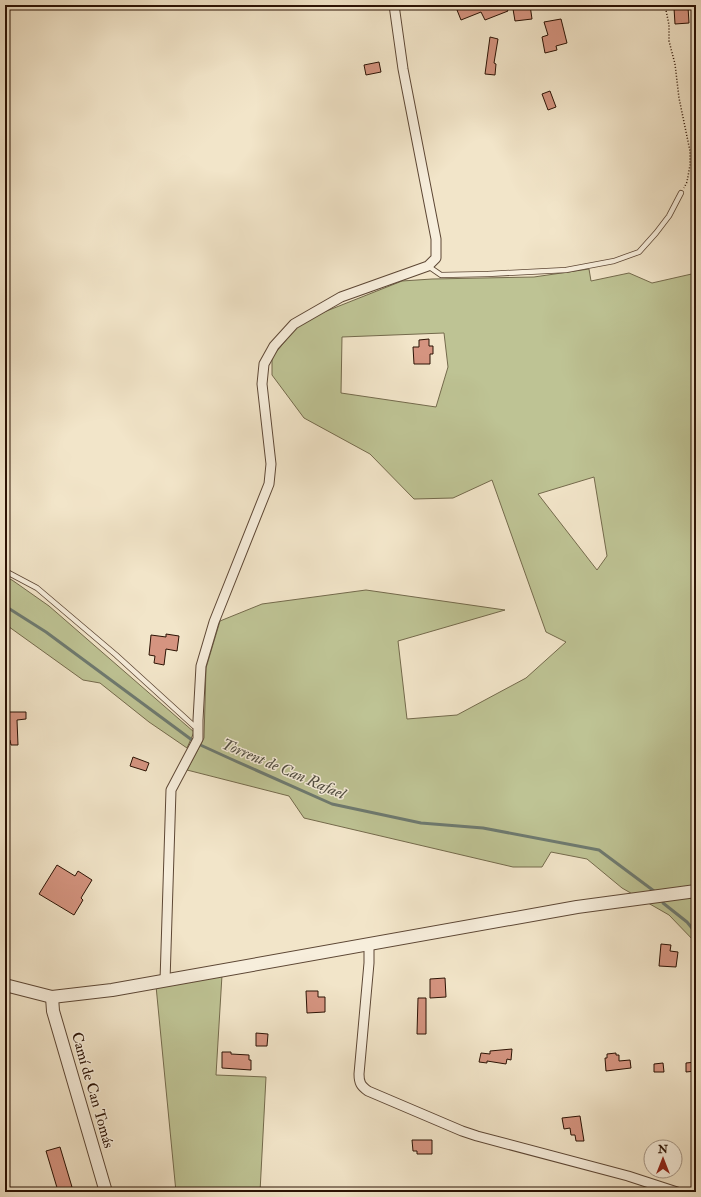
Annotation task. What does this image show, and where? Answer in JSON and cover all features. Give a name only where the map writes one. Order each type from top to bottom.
[{"type":"street","points":[[166,981],[171,790],[198,739],[201,666],[214,622],[269,484],[271,464],[262,384],[264,364],[274,346],[294,324],[341,297],[428,266],[436,258],[436,239],[403,69],[394,5]]},
{"type":"street","points":[[5,985],[52,997],[112,990],[577,907],[696,891]]},
{"type":"street","points":[[369,944],[369,963],[359,1074],[361,1086],[368,1091],[462,1131],[628,1176],[677,1192]]},
{"type":"street","name":"Camí de Can Tomás","points":[[52,997],[53,1011],[106,1192]]},
{"type":"lane","points":[[428,266],[441,275],[488,274],[566,270],[614,261],[639,252],[669,216],[681,193]]},
{"type":"lane","points":[[5,571],[37,588],[116,655],[198,728]]},
{"type":"path","points":[[665,5],[669,26],[669,41],[675,64],[679,98],[690,151],[690,165],[687,182],[681,193]]},
{"type":"green space","points":[[589,269],[591,281],[629,273],[652,283],[696,273],[696,885],[676,889],[696,900],[696,943],[669,915],[622,888],[587,859],[551,852],[542,867],[513,867],[304,818],[289,796],[187,770],[204,738],[206,668],[220,621],[262,604],[366,590],[505,610],[398,641],[407,719],[457,715],[526,678],[566,642],[546,632],[492,480],[453,498],[414,499],[370,454],[304,418],[272,375],[272,357],[296,328],[319,314],[402,281],[534,277]],"holes":[[[444,333],[448,367],[436,407],[341,393],[342,337]],[[594,477],[607,556],[597,570],[538,494]]]},
{"type":"green space","points":[[5,577],[12,580],[49,606],[194,732],[187,748],[149,722],[100,683],[83,680],[5,624]]},
{"type":"green space","points":[[222,975],[216,1075],[266,1077],[260,1192],[176,1192],[156,986]]},
{"type":"building","points":[[464,5],[505,5],[508,11],[485,20],[481,12],[461,20],[457,10],[464,7]]},
{"type":"building","points":[[522,5],[530,5],[532,19],[515,21],[513,9],[523,8]]},
{"type":"building","points":[[688,7],[689,23],[675,24],[674,8]]},
{"type":"building","points":[[561,19],[567,43],[556,46],[557,50],[545,53],[542,37],[548,35],[544,22]]},
{"type":"building","points":[[490,37],[498,39],[494,63],[496,64],[495,75],[485,74]]},
{"type":"building","points":[[379,62],[381,72],[366,75],[364,65]]},
{"type":"building","points":[[550,91],[556,107],[548,110],[542,94]]},
{"type":"building","points":[[429,339],[429,346],[433,346],[433,354],[430,354],[430,364],[414,364],[413,347],[419,347],[419,340]]},
{"type":"building","points":[[166,634],[179,636],[177,651],[166,649],[164,665],[154,663],[155,656],[149,655],[151,635],[166,637]]},
{"type":"building","points":[[5,712],[26,712],[26,719],[17,720],[18,745],[11,745],[10,740],[5,740]]},
{"type":"building","points":[[133,757],[149,763],[146,771],[130,766]]},
{"type":"building","points":[[57,865],[75,876],[78,871],[92,880],[81,898],[83,900],[74,915],[39,894]]},
{"type":"building","points":[[661,944],[671,945],[670,951],[678,952],[676,967],[659,966]]},
{"type":"building","points":[[445,978],[446,997],[430,998],[430,979]]},
{"type":"building","points":[[306,991],[318,991],[318,997],[325,997],[325,1012],[307,1013]]},
{"type":"building","points":[[418,998],[426,998],[426,1034],[417,1034]]},
{"type":"building","points":[[256,1033],[268,1034],[267,1046],[256,1046]]},
{"type":"building","points":[[512,1049],[511,1060],[507,1059],[506,1064],[487,1061],[487,1063],[479,1062],[481,1053],[490,1054],[490,1051]]},
{"type":"building","points":[[222,1052],[249,1055],[249,1060],[251,1060],[251,1070],[222,1068]]},
{"type":"building","points":[[616,1053],[616,1055],[619,1055],[619,1061],[630,1060],[631,1068],[606,1071],[605,1058],[607,1058],[607,1054]]},
{"type":"building","points":[[696,1062],[696,1071],[686,1072],[686,1063]]},
{"type":"building","points":[[663,1063],[664,1072],[654,1072],[654,1064]]},
{"type":"building","points":[[580,1116],[584,1141],[576,1141],[575,1135],[571,1135],[570,1128],[564,1129],[562,1118]]},
{"type":"building","points":[[412,1140],[432,1140],[432,1154],[417,1154],[417,1151],[413,1151]]},
{"type":"building","points":[[60,1147],[72,1187],[58,1191],[46,1151]]},
{"type":"waterway","name":"Torrent de Can Rafael","points":[[5,606],[46,632],[196,743],[332,804],[421,823],[483,828],[599,850],[654,891]]},
{"type":"waterway","name":"Torrent de Can Rafael","points":[[663,903],[687,922],[696,933]]}]
